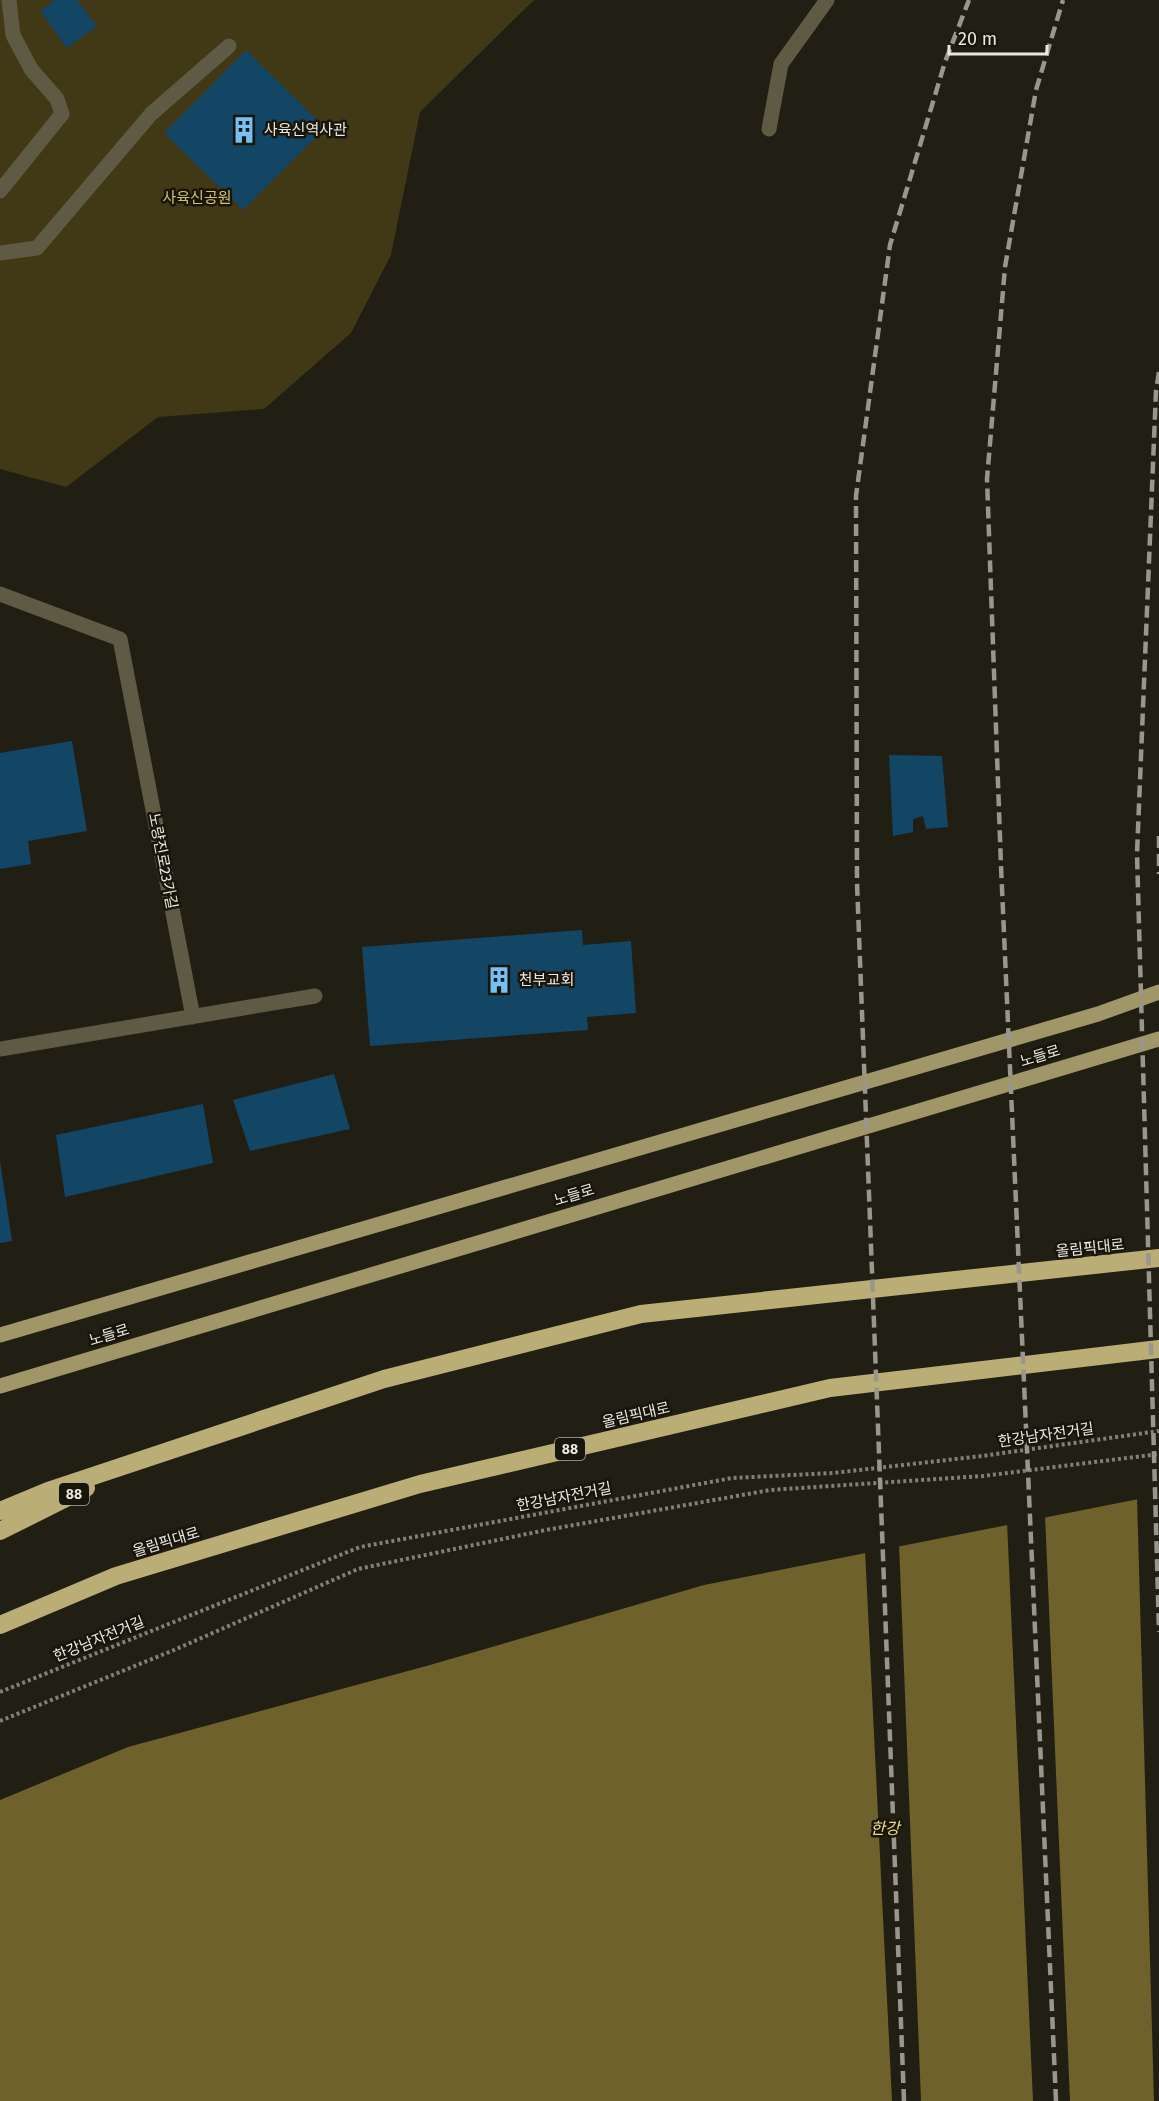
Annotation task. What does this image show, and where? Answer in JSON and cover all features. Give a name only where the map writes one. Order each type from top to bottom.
[{"type":"highway","name":"올림픽대로","points":[[0,1511],[48,1491],[384,1379],[640,1314],[1159,1258]]},
{"type":"highway","name":"올림픽대로","points":[[0,1624],[116,1576],[420,1484],[830,1388],[1159,1349]]},
{"type":"highway","name":"올림픽대로","points":[[0,1531],[147,1458]]},
{"type":"main road","name":"노들로","points":[[0,1335],[1098,1014],[1159,992]]},
{"type":"main road","name":"노들로","points":[[0,1386],[1159,1039]]},
{"type":"street","points":[[0,191],[62,114],[57,99],[31,69],[13,35],[9,0]]},
{"type":"street","points":[[768,129],[781,64],[827,0]]},
{"type":"street","points":[[0,253],[37,248],[151,114],[230,46]]},
{"type":"street","name":"노량진로23가길","points":[[0,594],[120,639],[193,1017]]},
{"type":"street","points":[[0,1049],[315,996]]},
{"type":"path","name":"한강남자전거길","points":[[0,1692],[360,1547],[732,1478],[833,1473],[982,1456],[1159,1431]]},
{"type":"path","points":[[0,1721],[174,1650],[358,1569],[546,1530],[770,1490],[983,1476],[1159,1454]]},
{"type":"green space","name":"사육신공원","points":[[0,0],[534,0],[420,112],[391,255],[351,333],[264,409],[158,417],[66,487],[0,469]]},
{"type":"water","name":"한강","points":[[1159,1495],[1159,2101],[0,2101],[0,1800],[128,1747],[430,1665],[704,1585]]},
{"type":"pier","points":[[1159,1492],[1159,2101],[1154,2101],[1137,1497]]},
{"type":"pier","points":[[1045,1515],[1070,2101],[1033,2101],[1007,1522]]},
{"type":"pier","points":[[899,1543],[921,2101],[892,2101],[865,1550]]},
{"type":"building","points":[[55,0],[77,0],[97,26],[67,48],[40,11]]},
{"type":"building","name":"사육신역사관","points":[[246,50],[325,128],[243,210],[164,133]]},
{"type":"building","points":[[72,741],[87,831],[28,841],[31,864],[0,869],[0,753]]},
{"type":"building","points":[[889,755],[942,756],[948,827],[926,829],[923,816],[913,819],[913,832],[893,836]]},
{"type":"building","name":"천부교회","points":[[582,930],[583,945],[631,941],[636,1013],[587,1017],[588,1030],[370,1046],[362,947]]},
{"type":"building","points":[[334,1074],[350,1129],[250,1151],[233,1100]]},
{"type":"building","points":[[203,1104],[213,1163],[65,1197],[56,1135]]},
{"type":"building","points":[[0,1161],[12,1241],[0,1243]]},
{"type":"railway","points":[[904,2101],[857,883],[856,496],[890,245],[945,62],[969,0]]},
{"type":"railway","points":[[1056,2101],[1001,866],[987,479],[1005,267],[1036,90],[1063,0]]},
{"type":"railway","points":[[1159,372],[1156,391],[1137,854],[1159,1632]]},
{"type":"railway","points":[[1159,836],[1159,874]]},
{"type":"place","name":"사육신역사관","points":[[244,130]]},
{"type":"place","name":"천부교회","points":[[499,980]]}]
